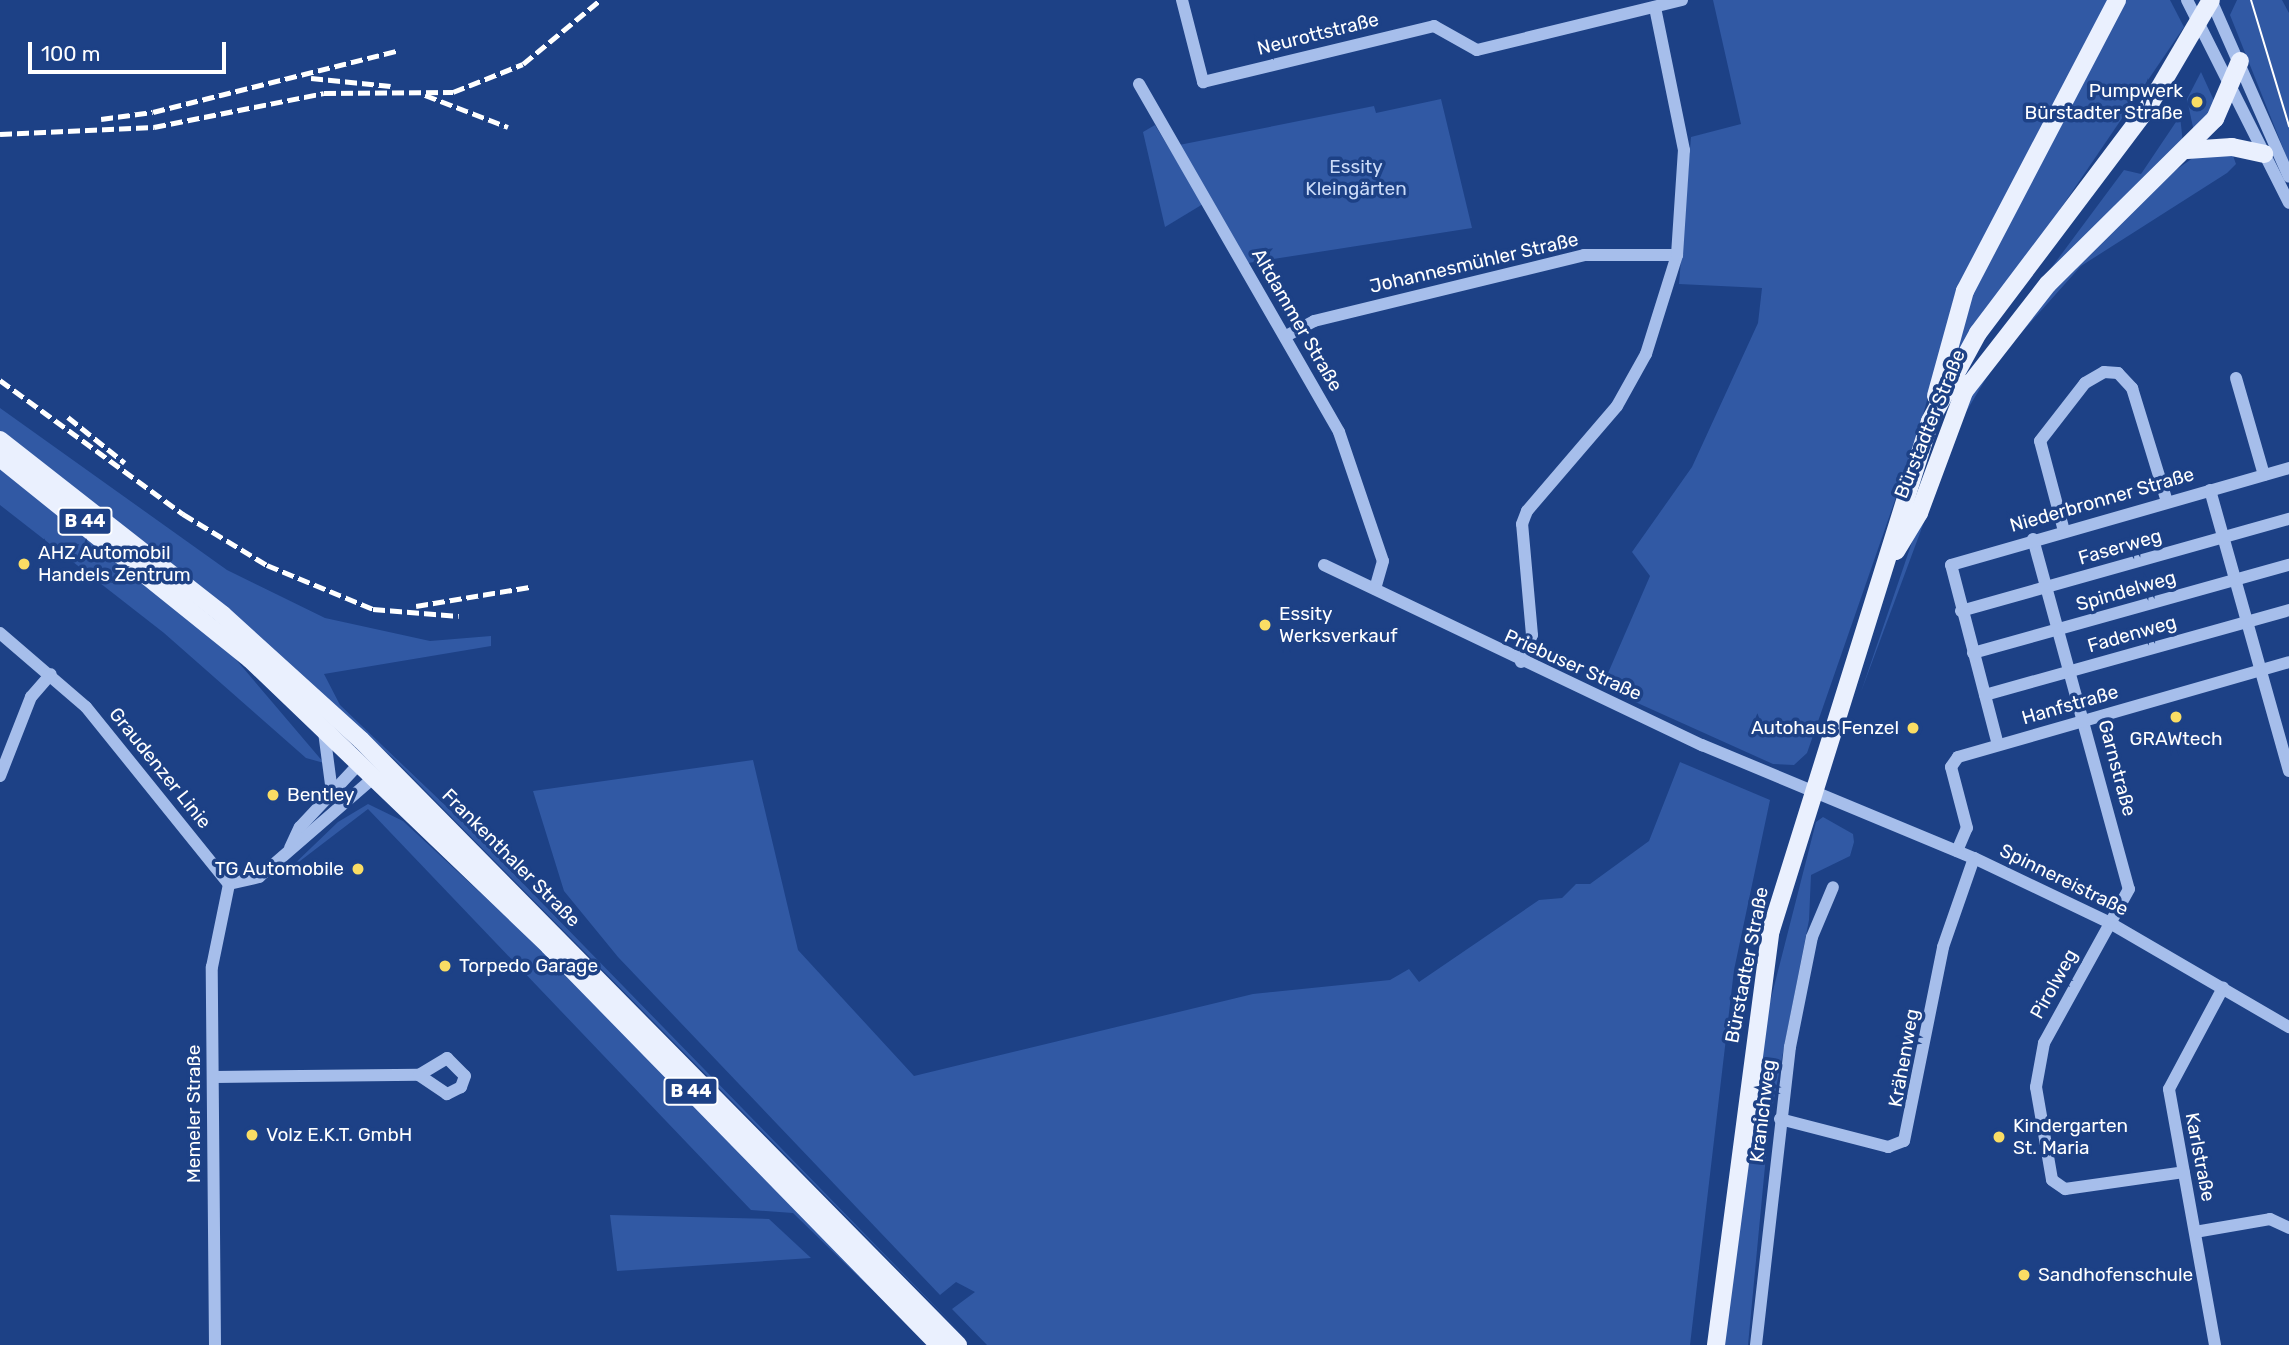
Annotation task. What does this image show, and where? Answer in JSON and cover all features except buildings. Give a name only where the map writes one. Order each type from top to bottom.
[{"type":"main road","points":[[1930,421],[1965,291],[2117,0]]},
{"type":"main road","name":"Bürstadter Straße","points":[[1716,1345],[1758,1010],[1771,930],[1810,793],[1887,566],[1930,421],[1978,332],[2010,297],[2147,109],[2211,0]]},
{"type":"main road","points":[[1963,393],[2048,284],[2187,150],[2231,88],[2240,61]]},
{"type":"main road","points":[[2187,150],[2232,147],[2264,154]]},
{"type":"main road","name":"Bürstadter Straße","points":[[1887,566],[1919,513],[1963,393],[2010,297]]},
{"type":"main road","name":"Frankenthaler Straße","points":[[0,440],[223,615],[380,758],[958,1345]]},
{"type":"main road","name":"Frankenthaler Straße","points":[[0,458],[215,626],[549,946],[939,1345]]},
{"type":"main road","points":[[358,765],[380,758]]},
{"type":"main road","points":[[372,779],[380,758]]},
{"type":"street","name":"Neurottstraße","points":[[1182,0],[1203,82],[1434,26],[1477,50],[1682,0]]},
{"type":"street","points":[[2188,0],[2289,204]]},
{"type":"street","points":[[2211,0],[2289,177]]},
{"type":"street","points":[[1521,662],[1532,635],[1522,524],[1527,510],[1617,406],[1650,342],[1677,255],[1684,150],[1655,7]]},
{"type":"street","name":"Altdammer Straße","points":[[1139,84],[1286,337],[1359,481],[1383,561],[1375,589]]},
{"type":"street","name":"Johannesmühler Straße","points":[[1286,337],[1314,321],[1584,255],[1677,255]]},
{"type":"street","points":[[2064,531],[2040,441],[2085,383],[2104,372],[2118,373],[2132,388],[2167,502]]},
{"type":"street","points":[[2236,378],[2264,475]]},
{"type":"street","name":"Niederbronner Straße","points":[[1961,611],[1951,565],[2289,468]]},
{"type":"street","points":[[2210,490],[2289,771]]},
{"type":"street","name":"Faserweg","points":[[1961,611],[2289,519]]},
{"type":"street","name":"Garnstraße","points":[[2033,540],[2128,882],[2110,923]]},
{"type":"street","name":"Priebuser Straße","points":[[1324,565],[1521,662],[1810,793]]},
{"type":"street","name":"Spindelweg","points":[[1973,653],[2289,565]]},
{"type":"street","name":"Fadenweg","points":[[1985,695],[2289,610]]},
{"type":"street","points":[[1961,611],[1998,745]]},
{"type":"street","name":"Graudenzer Linie","points":[[0,633],[51,674],[142,770],[229,884]]},
{"type":"street","name":"Hanfstraße","points":[[1957,851],[1967,828],[1951,767],[1958,757],[2289,662]]},
{"type":"street","points":[[0,776],[31,697],[51,674]]},
{"type":"street","points":[[324,732],[332,792]]},
{"type":"street","points":[[229,884],[260,877],[290,849],[332,792],[358,765]]},
{"type":"street","points":[[290,849],[311,838],[372,779]]},
{"type":"street","name":"Spinnereistraße","points":[[1810,793],[1974,858],[2110,923],[2289,1027]]},
{"type":"street","name":"Krähenweg","points":[[1780,1119],[1888,1147],[1904,1141],[1943,947],[1974,858]]},
{"type":"street","name":"Memeler Straße","points":[[215,1345],[212,967],[229,884]]},
{"type":"street","name":"Kranichweg","points":[[1756,1345],[1780,1119],[1812,937],[1833,887]]},
{"type":"street","name":"Pirolweg","points":[[2110,923],[2054,1018],[2038,1067],[2052,1180],[2065,1189],[2184,1172]]},
{"type":"street","name":"Karlstraße","points":[[2215,1345],[2169,1089],[2223,988]]},
{"type":"street","points":[[214,1077],[419,1075]]},
{"type":"street","points":[[2195,1232],[2270,1219],[2288,1225]]},
{"type":"green space","points":[[1713,0],[2108,0],[1955,294],[1918,434],[1807,753],[1794,765],[1773,764],[1602,687],[1650,576],[1632,552],[1692,467],[1758,323],[1762,288],[1679,284],[1691,137],[1741,124]]},
{"type":"green space","points":[[2124,0],[2170,0],[2184,27],[1945,379],[1976,281]]},
{"type":"green space","points":[[2237,0],[2282,0],[2289,13],[2289,163],[2230,15]]},
{"type":"green space","points":[[2201,72],[2216,105],[2194,132],[2187,99]]},
{"type":"green space","name":"Essity Kleingärten","points":[[1441,99],[1472,228],[1248,263],[1179,145],[1374,106],[1376,113]]},
{"type":"green space","points":[[2180,116],[2183,143],[2040,283],[2124,170],[2141,174]]},
{"type":"green space","points":[[1155,125],[1203,204],[1165,227],[1143,132]]},
{"type":"green space","points":[[2232,153],[2236,164],[2227,173],[2081,266],[1997,360],[1963,417],[1861,692],[1942,454],[1966,404],[2031,308],[2173,172],[2197,155]]},
{"type":"green space","points":[[0,408],[227,570],[325,618],[430,641],[491,636],[491,646],[324,674],[340,705],[471,830],[973,1345],[394,759],[213,598],[0,431]]},
{"type":"green space","points":[[0,469],[227,649],[324,763],[306,758],[164,633],[0,505]]},
{"type":"green space","points":[[753,760],[798,950],[914,1076],[1253,994],[1390,980],[1409,969],[1419,982],[1539,900],[1562,898],[1576,884],[1590,884],[1649,841],[1680,762],[1770,800],[1734,970],[1690,1345],[987,1345],[952,1309],[975,1292],[956,1282],[940,1295],[618,957],[564,891],[533,791]]},
{"type":"green space","points":[[368,804],[403,821],[543,951],[929,1345],[793,1213],[751,1210],[368,809],[287,871],[338,822]]},
{"type":"green space","points":[[1823,817],[1853,834],[1854,842],[1850,856],[1811,875],[1809,920],[1769,1124],[1748,1345],[1724,1345],[1766,1018],[1816,822]]},
{"type":"green space","points":[[610,1215],[769,1219],[811,1258],[617,1271]]},
{"type":"tram line","points":[[2251,0],[2289,126]]},
{"type":"railway","points":[[0,134],[154,127],[324,93],[453,92],[523,64],[600,0]]},
{"type":"railway","points":[[101,119],[153,112],[396,51]]},
{"type":"railway","points":[[311,78],[391,86]]},
{"type":"railway","points":[[425,95],[508,127]]},
{"type":"railway","points":[[0,380],[183,514],[267,565],[373,609],[459,616]]},
{"type":"railway","points":[[68,417],[125,463]]},
{"type":"railway","points":[[416,606],[529,587]]},
{"type":"place","name":"Pumpwerk Bürstadter Straße","points":[[2197,102]]},
{"type":"place","name":"AHZ Automobil Handels Zentrum","points":[[24,564]]},
{"type":"place","name":"Essity Werksverkauf","points":[[1265,625]]},
{"type":"place","name":"GRAWtech","points":[[2176,717]]},
{"type":"place","name":"Autohaus Fenzel","points":[[1913,728]]},
{"type":"place","name":"Bentley","points":[[273,795]]},
{"type":"place","name":"TG Automobile","points":[[358,869]]},
{"type":"place","name":"Torpedo Garage","points":[[445,966]]},
{"type":"place","name":"Volz E.K.T. GmbH","points":[[252,1135]]},
{"type":"place","name":"Kindergarten St. Maria","points":[[1999,1137]]},
{"type":"place","name":"Sandhofenschule","points":[[2024,1275]]}]
